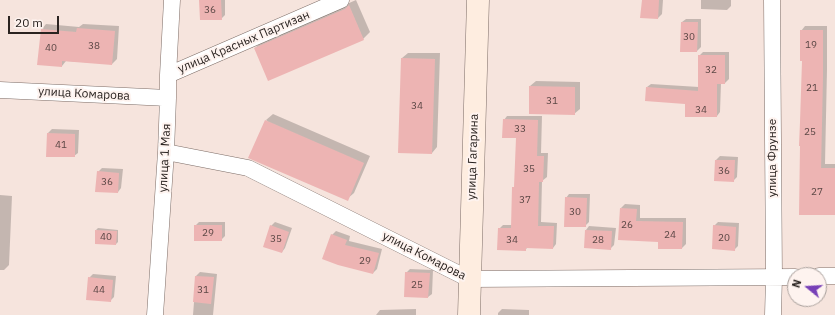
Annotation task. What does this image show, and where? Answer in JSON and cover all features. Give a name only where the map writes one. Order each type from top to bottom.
[{"type":"main road","name":"улица Гагарина","points":[[469,315],[478,0]]},
{"type":"street","name":"улица 1 Мая","points":[[155,315],[166,152],[172,0]]},
{"type":"street","name":"улица Красных Партизан","points":[[168,75],[342,0]]},
{"type":"street","name":"улица Фрунзе","points":[[772,0],[773,315]]},
{"type":"street","name":"улица Комарова","points":[[0,90],[168,98]]},
{"type":"street","name":"улица Комарова","points":[[166,152],[248,168],[469,279],[787,276]]},
{"type":"building","points":[[199,0],[221,0],[222,20],[200,20]]},
{"type":"building","points":[[642,0],[659,0],[658,19],[640,18]]},
{"type":"building","points":[[349,5],[364,40],[268,81],[254,48],[345,9]]},
{"type":"building","points":[[681,22],[698,22],[697,52],[680,52]]},
{"type":"building","points":[[77,28],[115,31],[112,65],[62,61],[62,67],[37,65],[41,29],[76,32]]},
{"type":"building","points":[[800,30],[823,30],[821,168],[835,168],[835,215],[799,215],[799,146],[802,61],[800,61]]},
{"type":"building","points":[[698,55],[725,55],[725,84],[717,84],[717,117],[685,117],[685,104],[645,101],[646,87],[698,91]]},
{"type":"building","points":[[401,58],[435,59],[432,154],[398,153]]},
{"type":"building","points":[[529,86],[575,87],[575,115],[529,114]]},
{"type":"building","points":[[503,119],[538,120],[537,156],[544,156],[543,182],[539,182],[538,226],[554,226],[553,249],[526,248],[526,251],[497,250],[498,228],[511,228],[512,187],[514,187],[516,138],[502,138]]},
{"type":"building","points":[[265,120],[364,163],[348,201],[248,158]]},
{"type":"building","points":[[47,133],[75,134],[75,157],[46,157]]},
{"type":"building","points":[[715,160],[735,160],[734,182],[714,181]]},
{"type":"building","points":[[97,171],[119,173],[118,193],[95,192]]},
{"type":"building","points":[[565,197],[587,198],[586,227],[564,227]]},
{"type":"building","points":[[620,208],[637,209],[636,221],[683,222],[682,249],[658,249],[658,242],[618,240]]},
{"type":"building","points":[[194,225],[222,225],[222,241],[194,241]]},
{"type":"building","points":[[270,225],[289,232],[282,253],[263,247]]},
{"type":"building","points":[[713,225],[736,227],[735,251],[712,249]]},
{"type":"building","points":[[95,230],[117,231],[116,245],[95,244]]},
{"type":"building","points":[[585,230],[612,231],[611,250],[584,248]]},
{"type":"building","points":[[331,234],[347,240],[345,245],[379,253],[373,274],[338,265],[322,259]]},
{"type":"building","points":[[405,272],[430,273],[428,298],[404,297]]},
{"type":"building","points":[[195,276],[214,277],[211,304],[193,302]]},
{"type":"building","points":[[88,277],[113,280],[111,302],[86,300]]}]
